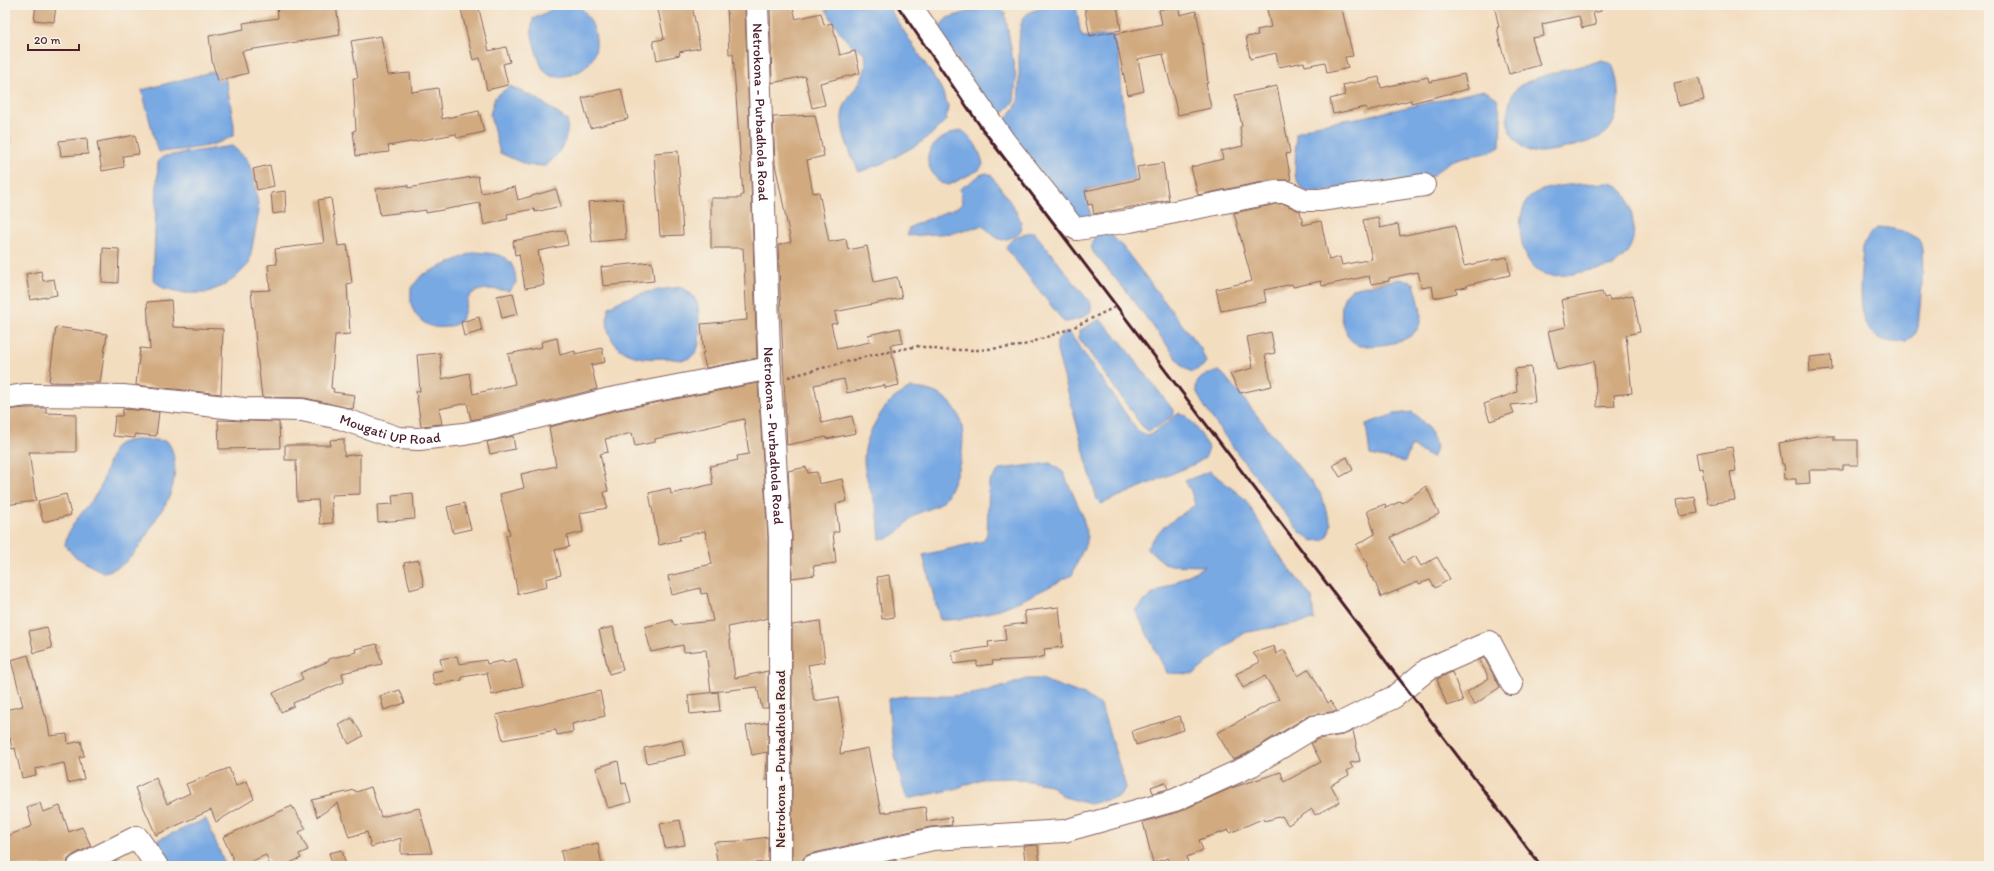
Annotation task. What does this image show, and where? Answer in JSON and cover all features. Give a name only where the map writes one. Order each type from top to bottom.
[{"type":"street","name":"Netrokona - Purbadhola Road","points":[[757,5],[770,374],[780,538],[777,865]]},
{"type":"street","points":[[910,5],[1004,141],[1073,227],[1077,229],[1130,221],[1275,192],[1287,192],[1305,200],[1320,200],[1424,184]]},
{"type":"street","name":"Mougati UP Road","points":[[5,398],[26,395],[123,396],[244,409],[302,410],[340,418],[398,438],[419,439],[464,434],[490,429],[610,399],[770,374]]},
{"type":"street","points":[[813,866],[932,839],[1064,831],[1175,800],[1252,765],[1314,727],[1341,723],[1394,696],[1428,669],[1490,642],[1512,684]]},
{"type":"street","points":[[79,866],[137,837],[157,866]]},
{"type":"path","points":[[770,374],[918,346],[949,350],[978,350],[1022,346],[1072,328],[1117,306]]},
{"type":"water","points":[[561,5],[578,5],[586,13],[592,23],[596,44],[590,63],[582,70],[570,75],[554,77],[546,73],[539,61],[532,36],[532,28],[533,19]]},
{"type":"water","points":[[823,5],[887,5],[941,88],[948,106],[946,120],[932,134],[920,143],[886,162],[859,172],[846,140],[842,120],[846,103],[864,73],[866,65],[865,56],[862,51],[851,45],[845,39]]},
{"type":"water","points":[[1055,5],[1076,5],[1080,31],[1083,37],[1113,35],[1119,58],[1125,123],[1136,180],[1085,190],[1091,215],[1089,220],[1086,222],[1064,210],[1003,121],[1013,111],[1017,104],[1019,95],[1019,43],[1022,21],[1026,15],[1032,11]]},
{"type":"water","points":[[988,6],[1000,7],[1005,13],[1016,78],[1014,102],[1004,112],[1000,113],[992,110],[939,32],[939,27],[947,18]]},
{"type":"water","points":[[1602,60],[1612,64],[1618,89],[1618,107],[1616,116],[1608,131],[1595,139],[1584,143],[1549,151],[1533,152],[1527,150],[1517,142],[1510,130],[1507,117],[1509,104],[1515,90],[1518,87],[1540,77]]},
{"type":"water","points":[[211,72],[219,72],[225,78],[234,125],[234,135],[226,140],[208,146],[160,152],[157,150],[142,90]]},
{"type":"water","points":[[510,86],[536,98],[567,120],[567,133],[565,140],[559,152],[545,166],[527,165],[500,153],[490,115],[495,97]]},
{"type":"water","points":[[1484,90],[1497,98],[1501,118],[1500,147],[1495,150],[1453,160],[1443,166],[1431,177],[1309,193],[1300,187],[1295,175],[1296,133],[1315,125],[1363,117]]},
{"type":"water","points":[[5,120],[10,141],[5,154]]},
{"type":"water","points":[[961,130],[969,136],[975,145],[983,164],[979,170],[949,185],[940,183],[931,171],[928,155],[930,150],[941,139]]},
{"type":"water","points":[[232,146],[247,159],[253,175],[259,210],[249,264],[235,278],[223,286],[205,293],[185,293],[163,288],[153,280],[158,163],[160,159],[165,156]]},
{"type":"water","points":[[987,173],[991,175],[1016,211],[1021,225],[1021,230],[1016,236],[1002,240],[995,237],[981,226],[953,233],[907,236],[909,228],[916,224],[959,207],[962,203],[960,189],[982,174]]},
{"type":"water","points":[[1612,183],[1623,191],[1630,206],[1634,231],[1632,242],[1627,253],[1613,266],[1565,275],[1555,276],[1544,274],[1535,269],[1528,259],[1523,247],[1521,234],[1523,208],[1529,198],[1537,192],[1555,187],[1574,184]]},
{"type":"water","points":[[1880,227],[1900,230],[1914,236],[1918,239],[1921,245],[1923,267],[1918,327],[1916,333],[1906,342],[1887,341],[1874,335],[1866,324],[1862,311],[1860,295],[1863,247],[1869,235]]},
{"type":"water","points":[[1034,232],[1091,304],[1091,311],[1082,318],[1064,322],[1006,248],[1013,239],[1026,233]]},
{"type":"water","points":[[1106,232],[1122,246],[1201,349],[1206,362],[1202,367],[1192,372],[1184,368],[1131,297],[1093,252],[1091,246],[1095,235]]},
{"type":"water","points":[[474,252],[491,253],[504,257],[512,266],[515,273],[516,283],[509,291],[488,289],[479,290],[471,294],[467,301],[462,318],[455,324],[440,328],[430,326],[425,323],[417,316],[412,307],[411,288],[422,275]]},
{"type":"water","points":[[1400,279],[1414,283],[1421,312],[1419,326],[1414,333],[1398,342],[1359,346],[1349,338],[1342,319],[1342,305],[1347,293],[1352,289]]},
{"type":"water","points":[[682,287],[694,298],[699,311],[699,342],[695,354],[688,359],[679,360],[667,358],[648,358],[626,353],[619,348],[610,335],[607,317],[609,307],[635,295]]},
{"type":"water","points":[[1100,319],[1121,342],[1173,410],[1174,415],[1157,427],[1148,431],[1142,426],[1079,338],[1079,331]]},
{"type":"water","points":[[1069,332],[1137,430],[1144,435],[1151,435],[1179,413],[1184,415],[1197,428],[1209,449],[1205,458],[1195,464],[1101,504],[1097,500],[1057,351],[1057,340],[1064,333]]},
{"type":"water","points":[[1219,371],[1224,375],[1320,493],[1331,524],[1328,536],[1323,540],[1312,541],[1299,531],[1259,481],[1210,415],[1196,388],[1198,381],[1201,378]]},
{"type":"water","points":[[911,388],[928,390],[942,396],[952,404],[962,427],[963,441],[961,456],[957,472],[944,500],[938,505],[913,516],[893,536],[887,539],[880,539],[877,511],[864,466],[866,446],[876,421],[883,410],[900,394]]},
{"type":"water","points":[[1413,412],[1428,427],[1437,447],[1432,458],[1411,446],[1405,462],[1370,455],[1366,424],[1395,414]]},
{"type":"water","points":[[144,439],[167,441],[171,447],[175,468],[171,491],[166,503],[134,554],[120,566],[102,572],[74,556],[65,545],[67,537],[70,529],[100,488],[115,447],[125,442]]},
{"type":"water","points":[[1050,463],[1063,472],[1082,514],[1088,538],[1072,575],[1025,599],[992,612],[957,619],[940,620],[923,555],[983,541],[987,534],[989,482],[1000,469]]},
{"type":"water","points":[[1210,471],[1245,499],[1279,555],[1312,598],[1314,620],[1243,633],[1194,674],[1167,673],[1135,610],[1150,596],[1205,566],[1167,565],[1146,548],[1162,528],[1195,505],[1191,491],[1185,481]]},
{"type":"water","points":[[1027,679],[1041,679],[1087,696],[1101,706],[1126,787],[1119,797],[1090,804],[1064,797],[1050,785],[1013,778],[981,779],[955,789],[907,799],[899,774],[894,750],[888,699],[905,696],[952,696],[971,694],[1000,688]]},
{"type":"water","points":[[206,819],[226,866],[168,866],[157,840]]},
{"type":"building","points":[[36,5],[56,5],[54,22],[34,20]]},
{"type":"building","points":[[277,5],[336,5],[340,35],[242,51],[248,73],[218,81],[212,61],[209,36],[244,29],[243,23],[278,18]]},
{"type":"building","points":[[460,5],[478,5],[489,51],[506,47],[510,62],[503,64],[508,85],[487,90],[480,58],[473,60]]},
{"type":"building","points":[[681,5],[692,5],[700,48],[679,52],[680,55],[657,60],[653,41],[664,39],[658,9]]},
{"type":"building","points":[[727,5],[745,5],[757,358],[706,368],[702,353],[704,353],[701,324],[747,320],[743,248],[711,248],[711,198],[741,198],[741,195],[743,195],[733,54],[729,54]]},
{"type":"building","points":[[770,5],[792,5],[796,19],[821,13],[824,25],[832,23],[840,55],[855,51],[860,73],[820,83],[825,105],[812,108],[805,76],[772,83]]},
{"type":"building","points":[[1084,5],[1117,5],[1121,30],[1090,36]]},
{"type":"building","points":[[1178,5],[1180,15],[1196,11],[1203,46],[1208,83],[1206,83],[1211,108],[1178,115],[1163,54],[1138,59],[1144,91],[1128,95],[1115,34],[1162,24],[1159,10]]},
{"type":"building","points":[[1266,5],[1341,5],[1353,56],[1345,57],[1348,68],[1327,73],[1325,62],[1305,66],[1304,62],[1279,67],[1276,53],[1250,59],[1246,37],[1258,35],[1257,30],[1271,27]]},
{"type":"building","points":[[1494,5],[1601,5],[1601,11],[1593,13],[1596,25],[1582,28],[1579,16],[1542,24],[1544,36],[1532,38],[1540,65],[1509,74],[1500,43],[1497,27],[1499,27]]},
{"type":"building","points":[[381,36],[388,75],[410,73],[412,92],[438,88],[442,119],[479,111],[484,132],[457,138],[456,134],[388,146],[389,152],[356,156],[353,131],[356,130],[353,78],[358,78],[351,41]]},
{"type":"building","points":[[1464,74],[1468,89],[1411,103],[1411,100],[1367,111],[1366,107],[1333,114],[1330,99],[1345,95],[1343,85],[1379,77],[1381,88],[1428,77],[1429,82]]},
{"type":"building","points":[[1699,78],[1704,100],[1678,106],[1674,83]]},
{"type":"building","points":[[1277,86],[1290,153],[1286,154],[1291,180],[1273,180],[1198,195],[1191,167],[1223,159],[1221,151],[1243,146],[1240,127],[1242,126],[1235,95]]},
{"type":"building","points":[[621,89],[628,119],[590,128],[582,98]]},
{"type":"building","points":[[815,115],[824,156],[807,160],[813,193],[819,192],[829,242],[846,239],[848,250],[867,246],[874,282],[897,277],[902,298],[835,312],[837,323],[831,324],[837,349],[870,342],[868,335],[900,328],[903,343],[890,345],[899,385],[885,388],[885,385],[847,393],[844,379],[814,385],[822,423],[852,416],[856,433],[787,445],[778,245],[791,242],[775,164],[773,117]]},
{"type":"building","points":[[135,135],[139,154],[123,156],[124,167],[102,171],[97,142]]},
{"type":"building","points":[[87,138],[88,154],[61,156],[59,141]]},
{"type":"building","points":[[678,151],[683,235],[660,236],[654,153]]},
{"type":"building","points":[[1163,163],[1169,200],[1094,214],[1092,204],[1088,205],[1085,191],[1139,179],[1137,167]]},
{"type":"building","points":[[270,165],[274,186],[257,190],[253,169]]},
{"type":"building","points":[[478,176],[481,193],[515,187],[518,200],[556,189],[561,206],[535,212],[534,209],[507,214],[508,219],[484,225],[480,203],[426,213],[426,210],[380,215],[376,189],[408,185],[408,188]]},
{"type":"building","points":[[285,191],[286,212],[273,214],[271,193]]},
{"type":"building","points":[[331,198],[338,246],[347,245],[352,283],[347,284],[350,334],[335,335],[331,388],[334,389],[333,392],[355,395],[353,409],[305,398],[262,397],[257,354],[251,291],[270,290],[268,265],[277,264],[275,249],[324,243],[318,200]]},
{"type":"building","points":[[623,199],[626,239],[592,242],[588,202]]},
{"type":"building","points":[[1276,204],[1284,204],[1300,211],[1303,225],[1321,221],[1329,260],[1340,257],[1342,265],[1372,259],[1363,220],[1378,217],[1380,228],[1398,224],[1400,236],[1455,225],[1464,266],[1507,257],[1510,275],[1467,285],[1467,287],[1456,289],[1457,293],[1434,298],[1432,286],[1422,288],[1418,272],[1389,278],[1389,281],[1371,284],[1369,276],[1322,286],[1321,281],[1293,287],[1292,284],[1264,290],[1266,302],[1221,311],[1216,289],[1252,281],[1234,213]]},
{"type":"building","points":[[565,230],[568,245],[538,251],[544,285],[525,288],[519,254],[515,255],[513,241]]},
{"type":"building","points":[[103,248],[119,249],[118,283],[102,282]]},
{"type":"building","points":[[652,262],[654,281],[603,286],[601,267]]},
{"type":"building","points":[[41,271],[43,281],[54,279],[57,295],[30,300],[26,274]]},
{"type":"building","points":[[1602,292],[1604,298],[1609,297],[1610,300],[1633,295],[1640,332],[1626,335],[1632,393],[1614,395],[1615,406],[1597,407],[1594,361],[1557,370],[1548,331],[1566,327],[1561,300]]},
{"type":"building","points":[[513,293],[518,314],[502,318],[497,296]]},
{"type":"building","points":[[171,300],[173,327],[223,329],[221,394],[136,385],[140,348],[150,349],[147,302]]},
{"type":"building","points":[[479,317],[482,331],[464,336],[461,322]]},
{"type":"building","points":[[56,327],[107,334],[100,383],[49,382]]},
{"type":"building","points":[[1271,332],[1275,353],[1265,355],[1272,386],[1240,393],[1230,374],[1253,368],[1247,337]]},
{"type":"building","points":[[557,338],[560,355],[575,351],[575,354],[602,348],[605,362],[591,365],[597,389],[471,420],[467,403],[439,409],[442,424],[421,426],[416,391],[420,391],[417,355],[440,353],[442,379],[469,373],[473,394],[515,384],[508,354],[542,347],[541,342]]},
{"type":"building","points":[[1831,355],[1832,370],[1810,372],[1809,357]]},
{"type":"building","points":[[1531,367],[1535,402],[1511,405],[1514,413],[1490,421],[1484,404],[1517,392],[1515,369]]},
{"type":"building","points":[[758,383],[768,538],[768,618],[728,627],[735,678],[768,671],[768,708],[762,708],[757,687],[711,692],[706,650],[684,652],[683,645],[651,652],[645,627],[672,620],[674,625],[713,621],[707,593],[701,594],[700,588],[672,595],[668,576],[712,564],[705,531],[679,537],[680,540],[659,545],[649,493],[670,488],[671,494],[713,484],[710,466],[738,460],[737,456],[749,454],[744,419],[655,439],[655,442],[635,446],[632,433],[605,439],[608,452],[600,454],[608,491],[604,492],[607,508],[580,513],[583,532],[567,536],[569,547],[555,550],[561,575],[546,579],[547,587],[518,594],[506,535],[510,534],[500,494],[524,488],[521,474],[556,466],[549,427],[613,411]]},
{"type":"building","points":[[46,408],[46,413],[76,414],[76,452],[29,452],[36,501],[5,505],[5,410]]},
{"type":"building","points":[[123,409],[159,412],[156,436],[135,434],[135,438],[113,436],[115,416],[122,416]]},
{"type":"building","points":[[218,420],[279,422],[280,448],[219,449]]},
{"type":"building","points":[[513,436],[515,449],[490,454],[487,442]]},
{"type":"building","points":[[1816,436],[1834,436],[1834,440],[1858,440],[1858,465],[1843,465],[1843,470],[1809,470],[1810,483],[1796,484],[1796,479],[1785,479],[1784,464],[1782,464],[1779,443]]},
{"type":"building","points":[[344,439],[344,456],[360,454],[360,494],[331,495],[333,523],[320,524],[318,500],[297,501],[296,460],[285,460],[285,445],[331,445],[330,440]]},
{"type":"building","points":[[1732,447],[1736,471],[1730,472],[1735,500],[1708,504],[1702,468],[1699,469],[1696,453]]},
{"type":"building","points":[[1347,457],[1353,470],[1340,477],[1333,465]]},
{"type":"building","points":[[806,467],[808,473],[817,472],[819,484],[842,479],[847,501],[836,504],[839,532],[833,532],[836,563],[813,566],[815,575],[792,578],[792,537],[788,471]]},
{"type":"building","points":[[1426,486],[1439,514],[1391,537],[1403,563],[1415,556],[1421,566],[1437,557],[1450,579],[1435,588],[1430,580],[1419,584],[1418,582],[1381,597],[1373,577],[1371,578],[1366,566],[1368,565],[1356,545],[1375,534],[1367,511],[1385,504],[1386,508],[1401,501],[1402,503]]},
{"type":"building","points":[[413,493],[415,519],[378,522],[377,505],[393,504],[392,495]]},
{"type":"building","points":[[66,494],[71,515],[43,522],[38,501]]},
{"type":"building","points":[[1695,497],[1698,513],[1680,516],[1677,500]]},
{"type":"building","points":[[464,503],[471,529],[453,533],[447,507]]},
{"type":"building","points":[[419,560],[424,586],[410,590],[404,563]]},
{"type":"building","points":[[889,575],[894,617],[882,619],[877,577]]},
{"type":"building","points":[[1059,607],[1063,647],[1044,649],[1045,656],[1032,659],[992,661],[993,664],[977,666],[977,661],[954,664],[952,652],[989,647],[988,642],[1006,640],[1004,626],[1026,623],[1024,611]]},
{"type":"building","points":[[820,621],[825,662],[808,665],[814,701],[838,697],[842,719],[840,754],[868,748],[881,813],[925,807],[927,821],[951,817],[952,825],[930,827],[810,854],[804,857],[801,864],[792,865],[792,625]]},
{"type":"building","points":[[47,627],[52,648],[34,653],[29,631]]},
{"type":"building","points":[[613,627],[623,670],[609,674],[599,630]]},
{"type":"building","points":[[377,644],[382,664],[342,673],[344,682],[293,703],[294,706],[281,712],[273,693],[303,679],[300,673],[329,661],[329,659],[356,652],[355,649]]},
{"type":"building","points":[[1274,646],[1276,654],[1284,650],[1298,676],[1309,669],[1328,703],[1330,701],[1337,711],[1308,716],[1246,754],[1233,760],[1217,733],[1279,699],[1265,676],[1243,688],[1236,674],[1260,662],[1253,653]]},
{"type":"building","points":[[28,655],[44,715],[46,715],[50,736],[67,734],[68,744],[81,741],[84,756],[79,757],[84,779],[68,783],[64,763],[35,769],[36,775],[22,778],[15,748],[12,749],[10,738],[5,739],[5,710],[23,706],[11,660]]},
{"type":"building","points":[[457,656],[459,664],[486,660],[487,664],[503,661],[504,663],[516,659],[523,686],[492,695],[487,673],[462,677],[462,680],[434,685],[432,672],[443,670],[440,659]]},
{"type":"building","points":[[1484,658],[1500,687],[1474,705],[1467,692],[1489,678],[1479,660]]},
{"type":"building","points":[[1452,672],[1463,701],[1447,706],[1437,679]]},
{"type":"building","points":[[400,690],[405,703],[384,710],[380,696]]},
{"type":"building","points":[[600,691],[605,716],[572,724],[573,732],[557,735],[556,730],[503,740],[496,715]]},
{"type":"building","points":[[718,692],[720,711],[690,714],[688,695]]},
{"type":"building","points":[[1180,716],[1184,730],[1136,745],[1132,731]]},
{"type":"building","points":[[352,718],[363,736],[349,744],[339,725]]},
{"type":"building","points":[[768,722],[768,780],[766,780],[767,752],[752,755],[746,726]]},
{"type":"building","points":[[1353,731],[1360,761],[1350,763],[1353,768],[1347,771],[1349,775],[1331,785],[1340,802],[1315,815],[1312,809],[1288,825],[1282,816],[1265,821],[1264,818],[1230,833],[1229,830],[1199,840],[1203,850],[1187,857],[1188,866],[1172,866],[1168,858],[1153,863],[1143,822],[1178,812],[1231,788],[1281,772],[1284,782],[1321,762],[1311,743],[1318,739],[1343,735]]},
{"type":"building","points":[[682,740],[685,755],[647,763],[644,748]]},
{"type":"building","points":[[618,761],[622,784],[626,783],[631,802],[608,808],[596,768]]},
{"type":"building","points":[[229,768],[236,786],[247,781],[254,799],[216,822],[211,810],[156,835],[135,788],[156,778],[167,804],[190,793],[186,784]]},
{"type":"building","points":[[1165,782],[1168,789],[1153,793],[1151,787]]},
{"type":"building","points":[[371,787],[381,817],[419,808],[432,853],[401,854],[401,838],[371,847],[367,832],[349,837],[338,803],[317,817],[312,800],[355,790],[356,792]]},
{"type":"building","points":[[40,803],[43,812],[60,806],[69,832],[82,827],[91,846],[68,859],[67,866],[5,866],[5,837],[32,826],[27,807]]},
{"type":"building","points":[[292,806],[306,829],[299,832],[308,850],[299,854],[301,858],[283,866],[270,866],[266,855],[241,866],[236,866],[223,837]]},
{"type":"building","points":[[680,820],[685,845],[665,848],[660,824]]},
{"type":"building","points":[[768,837],[768,862],[752,863],[752,866],[718,866],[714,842],[740,841]]},
{"type":"building","points":[[598,843],[602,866],[564,866],[561,851]]},
{"type":"building","points":[[1038,845],[1040,866],[1026,866],[1023,846]]},
{"type":"building","points":[[342,850],[346,866],[333,866],[329,853]]},
{"type":"building","points":[[896,860],[897,866],[870,866]]},
{"type":"railway","points":[[897,5],[983,130],[1541,866]]}]
